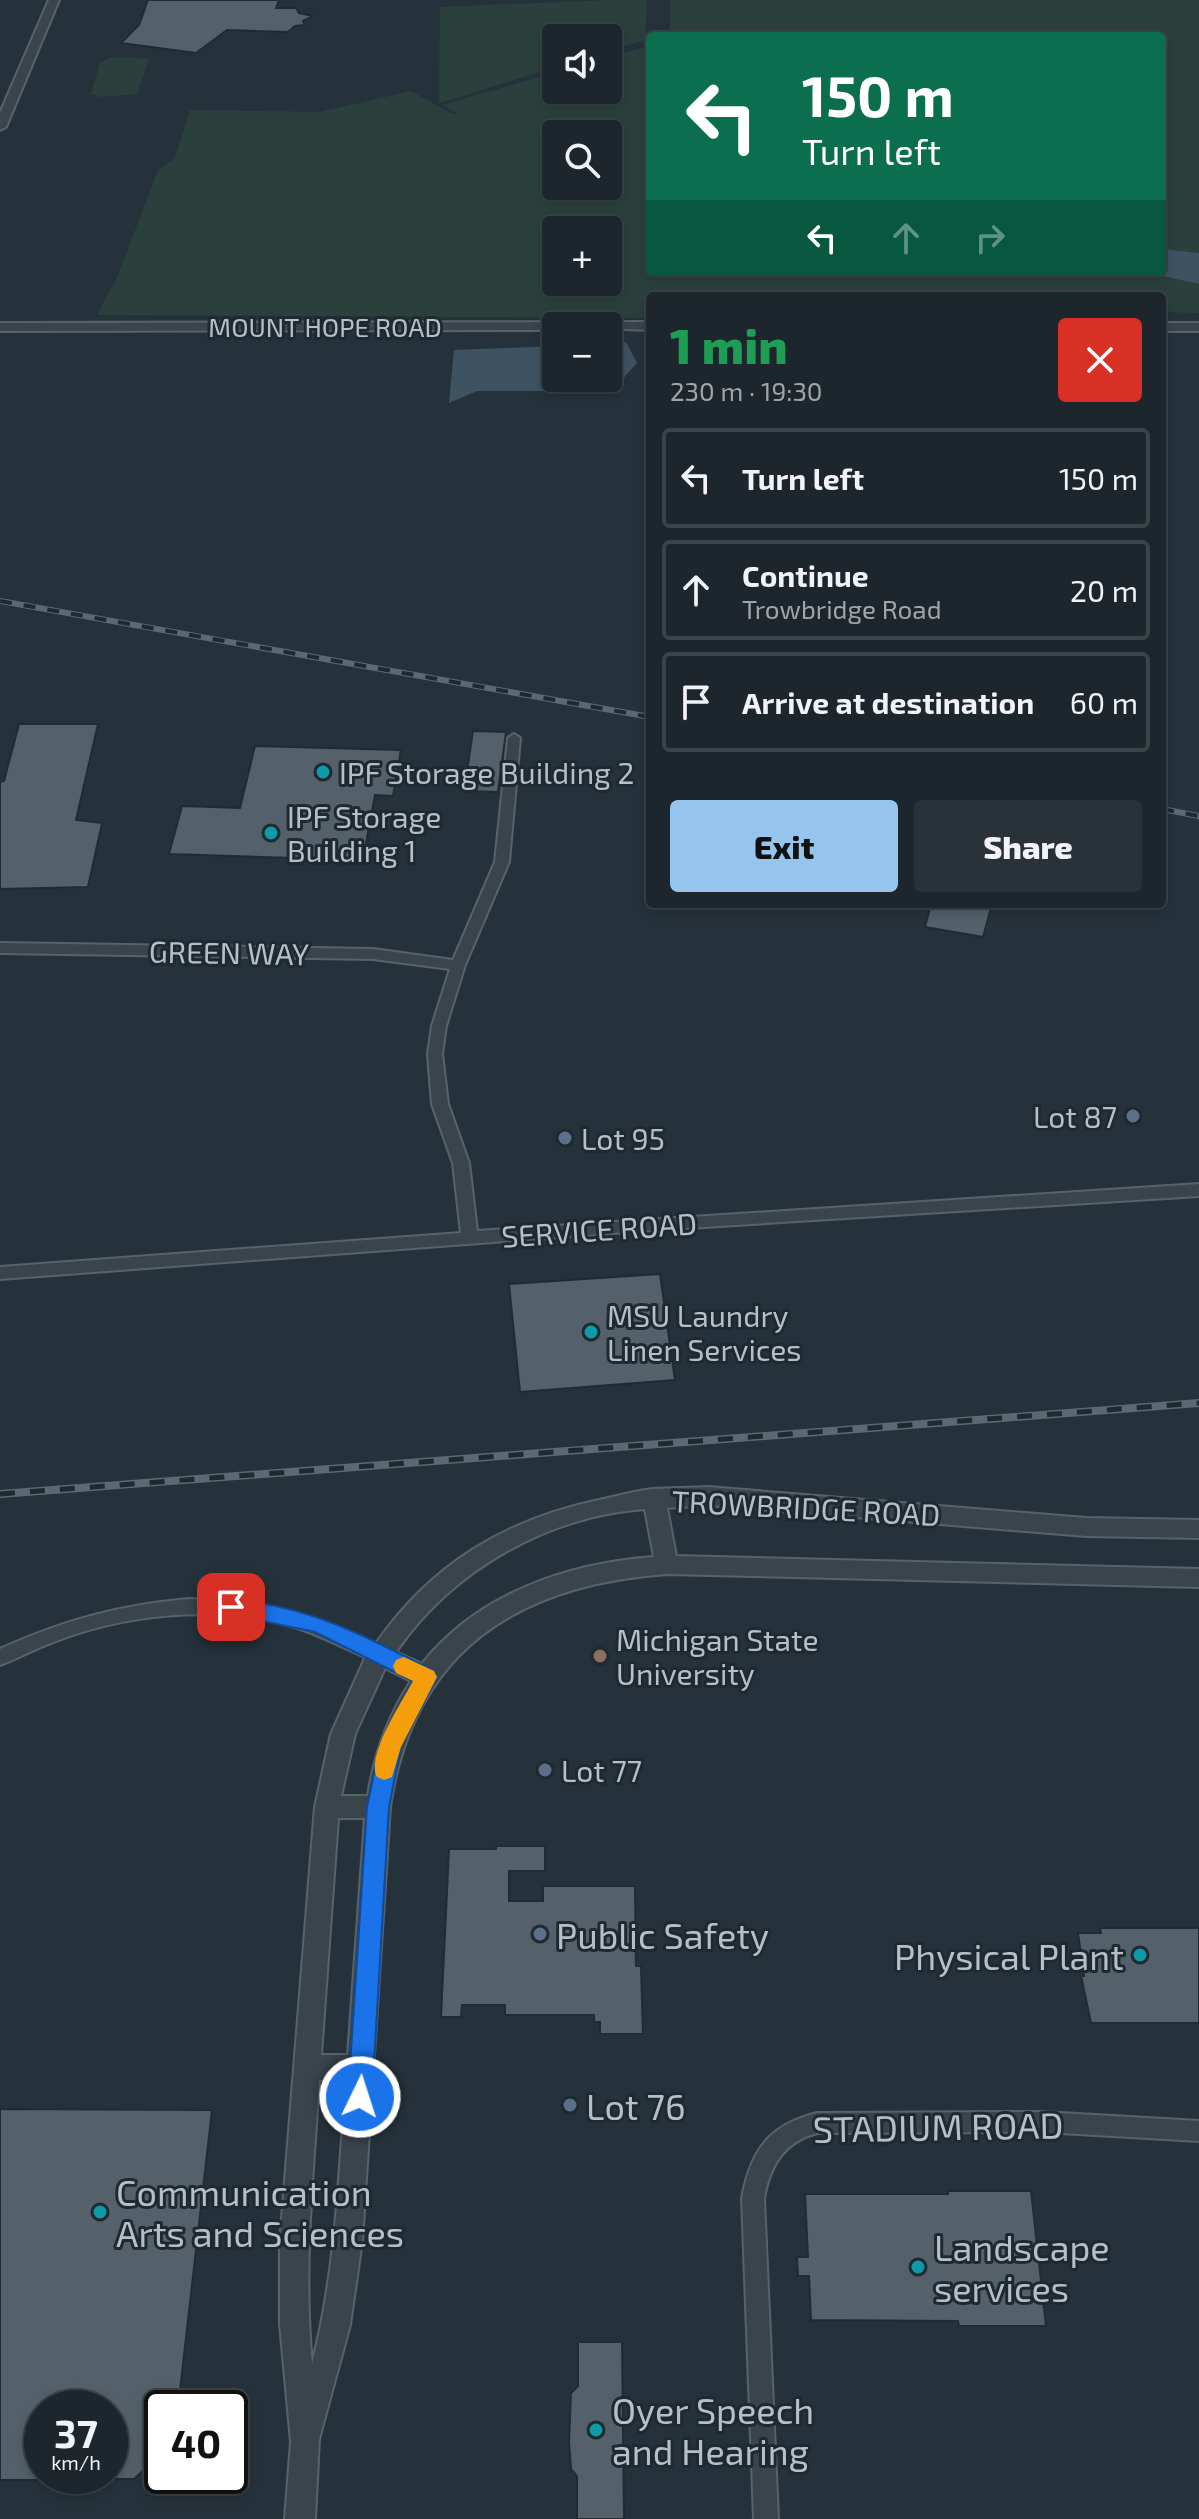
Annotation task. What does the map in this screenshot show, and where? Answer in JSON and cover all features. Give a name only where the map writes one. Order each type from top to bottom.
[{"type":"street","points":[[0,127],[54,0]]},
{"type":"street","name":"MOUNT HOPE ROAD","points":[[0,327],[646,326]]},
{"type":"street","points":[[1166,327],[1199,327]]},
{"type":"street","points":[[470,1238],[461,1163],[440,1104],[436,1078],[439,1026],[458,965],[502,862],[514,738]]},
{"type":"street","name":"GREEN WAY","points":[[0,948],[373,954],[458,965]]},
{"type":"street","name":"SERVICE ROAD","points":[[0,1273],[470,1238],[1199,1190]]},
{"type":"street","name":"TROWBRIDGE ROAD","points":[[305,2442],[294,2324],[294,2243],[327,1807],[340,1744],[378,1654],[393,1631],[430,1592],[497,1546],[573,1514],[654,1498],[708,1496],[1086,1527],[1199,1529]]},
{"type":"street","points":[[654,1498],[667,1565]]},
{"type":"street","name":"TROWBRIDGE ROAD","points":[[305,2442],[336,2325],[342,2283],[362,2068],[378,1807],[390,1745],[426,1677],[473,1628],[533,1591],[599,1570],[667,1565],[1199,1578]]},
{"type":"street","points":[[0,1657],[44,1638],[108,1618],[201,1606],[260,1610],[289,1616],[343,1634],[426,1677]]},
{"type":"street","points":[[327,1807],[378,1807]]},
{"type":"street","points":[[308,2067],[362,2068]]},
{"type":"street","name":"STADIUM ROAD","points":[[766,2519],[753,2198],[760,2164],[776,2141],[802,2125],[817,2123],[1043,2122],[1199,2131]]},
{"type":"street","points":[[300,2519],[305,2442]]},
{"type":"green space","points":[[647,0],[645,40],[622,47],[622,24],[542,24],[542,71],[439,103],[440,7]]},
{"type":"green space","points":[[670,0],[1199,0],[1199,313],[1166,312],[1166,292],[908,292],[898,289],[897,292],[646,292],[646,318],[622,318],[622,312],[542,312],[542,317],[97,315],[119,273],[158,170],[175,158],[190,110],[320,112],[411,91],[450,113],[460,115],[443,105],[542,76],[542,104],[622,104],[622,53],[646,47],[646,276],[1166,276],[1166,32],[670,32]]},
{"type":"green space","points":[[112,57],[149,59],[137,94],[101,97],[91,94],[100,63]]},
{"type":"water","points":[[1166,249],[1199,253],[1199,284],[1163,276],[1166,276]]},
{"type":"water","points":[[622,342],[626,342],[637,363],[622,384]]},
{"type":"water","points":[[542,347],[542,391],[477,391],[449,403],[454,350]]},
{"type":"building","points":[[148,0],[279,0],[276,8],[296,8],[299,13],[313,16],[303,21],[305,25],[295,26],[288,32],[227,30],[196,53],[121,43],[139,25]]},
{"type":"building","points":[[19,724],[98,724],[76,820],[102,823],[88,887],[0,889],[0,782],[4,781]]},
{"type":"building","points":[[473,731],[506,732],[498,792],[464,791]]},
{"type":"building","points":[[255,746],[401,750],[393,796],[375,795],[363,860],[169,854],[182,806],[240,808]]},
{"type":"building","points":[[930,908],[991,908],[983,937],[925,927]]},
{"type":"building","name":"MSU Laundry Linen Services","points":[[660,1274],[675,1380],[520,1392],[509,1284]]},
{"type":"building","name":"Public Safety","points":[[496,1846],[545,1846],[545,1871],[509,1871],[509,1901],[543,1901],[543,1886],[635,1886],[636,1966],[641,1966],[643,2034],[600,2034],[600,2022],[594,2022],[594,2015],[505,2015],[505,2005],[462,2005],[461,2017],[441,2017],[449,1849],[496,1849]]},
{"type":"building","name":"Physical Plant","points":[[1100,1928],[1199,1928],[1199,2023],[1091,2023],[1081,1976],[1084,1976],[1078,1933],[1101,1933]]},
{"type":"building","name":"Communication Arts and Sciences","points":[[0,2109],[212,2110],[180,2390],[144,2390],[144,2470],[134,2479],[128,2479],[128,2390],[24,2390],[24,2480],[0,2480]]},
{"type":"building","name":"Landscape services","points":[[948,2191],[1031,2191],[1046,2326],[959,2326],[958,2321],[811,2320],[809,2276],[798,2276],[797,2257],[808,2257],[805,2194],[948,2194]]},
{"type":"building","name":"Oyer Speech and Hearing","points":[[578,2342],[622,2342],[624,2519],[577,2519],[577,2476],[571,2469],[569,2442],[571,2393],[578,2386]]},
{"type":"railway","points":[[0,601],[646,716]]},
{"type":"railway","points":[[1166,810],[1199,816]]},
{"type":"railway","points":[[0,1494],[1199,1403]]},
{"type":"slow traffic","points":[[384,1771],[390,1745],[413,1696],[426,1677],[404,1666]]},
{"type":"place","name":"IPF Storage Building 2","points":[[323,772]]},
{"type":"place","name":"IPF Storage Building 1","points":[[271,833]]},
{"type":"place","name":"Lot 87","points":[[1133,1116]]},
{"type":"place","name":"Lot 95","points":[[565,1138]]},
{"type":"place","name":"MSU Laundry Linen Services","points":[[591,1332]]},
{"type":"place","name":"Michigan State University","points":[[600,1656]]},
{"type":"place","name":"Lot 77","points":[[545,1770]]},
{"type":"place","name":"Public Safety","points":[[540,1934]]},
{"type":"place","name":"Physical Plant","points":[[1140,1955]]},
{"type":"place","name":"Lot 76","points":[[570,2105]]},
{"type":"place","name":"Communication Arts and Sciences","points":[[100,2212]]},
{"type":"place","name":"Landscape services","points":[[918,2267]]},
{"type":"place","name":"Oyer Speech and Hearing","points":[[596,2430]]},
{"type":"route","points":[[231,1607],[260,1610],[316,1624],[343,1634],[426,1677],[413,1696],[390,1745],[378,1807],[360,2097]]}]
